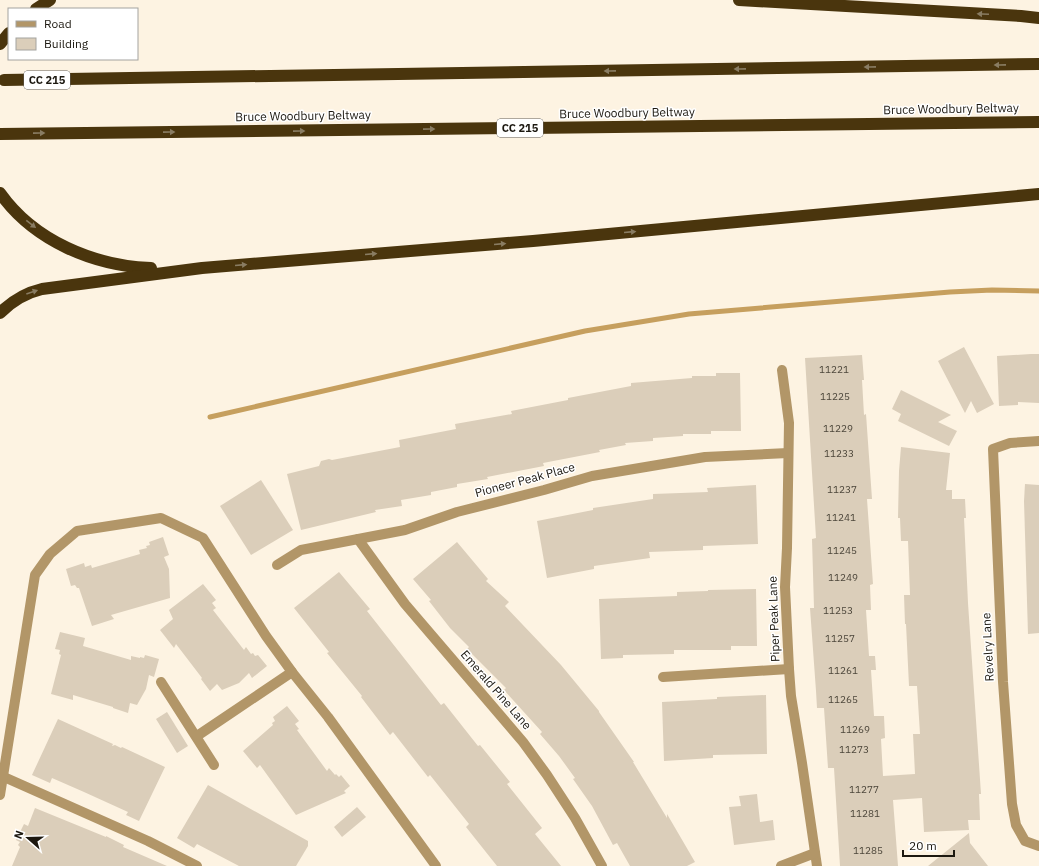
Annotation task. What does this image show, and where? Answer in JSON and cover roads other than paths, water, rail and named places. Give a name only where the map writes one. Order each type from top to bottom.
[{"type":"highway","points":[[38,8],[50,0]]},
{"type":"highway","points":[[739,0],[1039,18]]},
{"type":"highway","points":[[0,44],[8,34]]},
{"type":"highway","name":"CC 215","points":[[4,80],[1039,64]]},
{"type":"highway","name":"Bruce Woodbury Beltway","points":[[0,134],[1039,122]]},
{"type":"highway","points":[[0,313],[15,300],[27,293],[42,289],[202,268],[525,242],[1039,194]]},
{"type":"highway","points":[[1,195],[15,211],[32,226],[55,241],[91,258],[116,265],[137,268],[202,268]]},
{"type":"street","name":"Piper Peak Lane","points":[[782,370],[788,423],[787,548],[785,587],[789,669],[816,866]]},
{"type":"street","name":"Revelry Lane","points":[[1039,441],[1010,443],[993,449],[1003,682],[1012,804],[1016,825],[1025,841],[1039,846]]},
{"type":"street","name":"Pioneer Peak Place","points":[[277,565],[302,550],[405,530],[457,512],[592,476],[705,456],[788,453]]},
{"type":"street","points":[[0,795],[35,575],[50,554],[77,531],[161,518],[203,538],[266,636],[332,723],[436,866]]},
{"type":"street","name":"Emerald Pine Lane","points":[[358,539],[405,604],[523,742],[575,818],[602,866]]},
{"type":"street","points":[[663,677],[789,669]]},
{"type":"street","points":[[197,736],[292,672]]},
{"type":"street","points":[[161,682],[197,736],[214,765]]},
{"type":"street","points":[[4,777],[148,841],[197,866]]},
{"type":"street","points":[[781,866],[815,853]]},
{"type":"waterway","points":[[210,417],[585,331],[689,314],[950,292],[992,290],[1039,291]]}]
